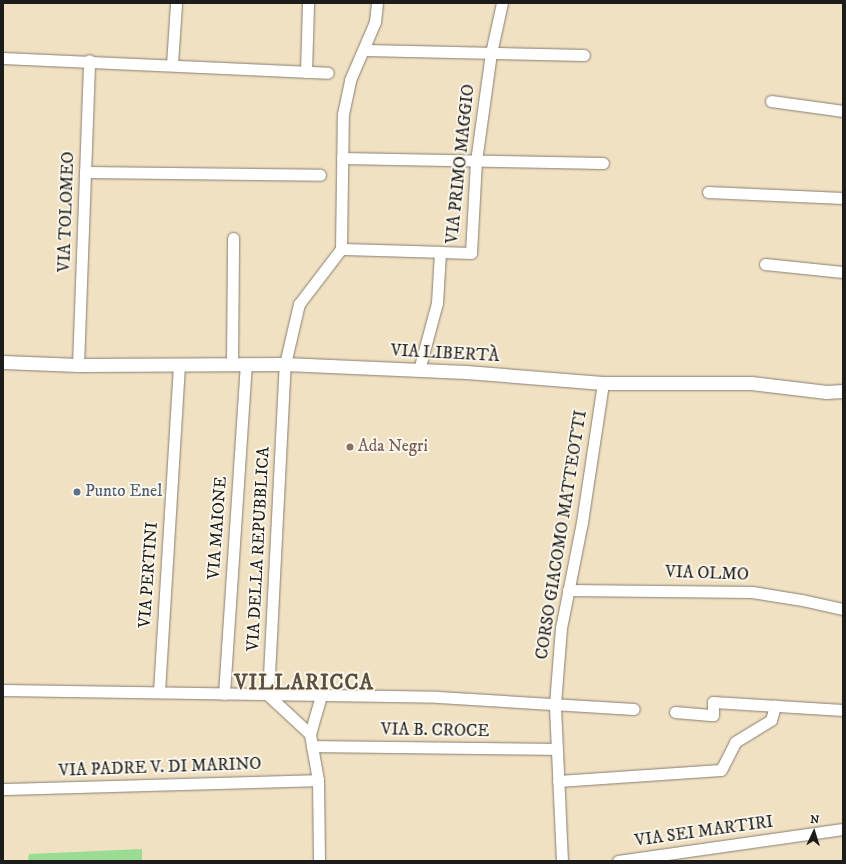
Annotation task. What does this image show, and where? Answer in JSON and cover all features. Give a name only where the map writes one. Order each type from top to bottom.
[{"type":"street","points":[[172,64],[176,3]]},
{"type":"street","points":[[306,72],[308,3]]},
{"type":"street","points":[[377,3],[375,22],[365,50],[350,80],[343,114],[341,249],[440,252]]},
{"type":"street","name":"VIA PRIMO MAGGIO","points":[[419,370],[437,303],[440,252],[472,253],[476,161],[492,53],[502,3]]},
{"type":"street","points":[[365,50],[584,55]]},
{"type":"street","points":[[3,58],[89,60],[328,73]]},
{"type":"street","name":"VIA TOLOMEO","points":[[78,366],[89,60]]},
{"type":"street","points":[[770,101],[843,111]]},
{"type":"street","points":[[342,158],[603,163]]},
{"type":"street","points":[[85,172],[320,175]]},
{"type":"street","points":[[708,192],[843,198]]},
{"type":"street","points":[[232,364],[233,238]]},
{"type":"street","name":"VIA DELLA REPUBBLICA","points":[[268,695],[285,364],[299,304],[341,249]]},
{"type":"street","points":[[765,264],[843,272]]},
{"type":"street","name":"VIA LIBERTÀ","points":[[3,362],[78,366],[285,364],[419,370],[603,383],[752,383],[826,392],[843,391]]},
{"type":"street","name":"VIA MAIONE","points":[[224,694],[246,364]]},
{"type":"street","name":"VIA PERTINI","points":[[159,692],[179,365]]},
{"type":"street","name":"CORSO GIACOMO MATTEOTTI","points":[[562,861],[555,704],[561,628],[582,522],[603,383]]},
{"type":"street","name":"VIA OLMO","points":[[568,590],[752,592],[843,610]]},
{"type":"street","points":[[3,690],[321,696],[350,694],[438,697],[634,709]]},
{"type":"street","points":[[268,695],[310,734]]},
{"type":"street","points":[[319,861],[318,780],[310,734],[321,696]]},
{"type":"street","points":[[675,712],[713,715],[713,702],[843,710]]},
{"type":"street","points":[[558,781],[721,770],[735,742],[771,720],[775,706]]},
{"type":"street","name":"VIA B. CROCE","points":[[312,746],[557,749]]},
{"type":"street","name":"VIA PADRE V. DI MARINO","points":[[3,789],[318,780]]},
{"type":"street","name":"VIA SEI MARTIRI","points":[[618,861],[675,857],[843,829]]},
{"type":"green space","points":[[142,849],[142,861],[28,861],[29,854]]},
{"type":"place","name":"Ada Negri","points":[[350,447]]},
{"type":"place","name":"Punto Enel","points":[[77,492]]},
{"type":"district","name":"VILLARICCA","points":[[304,683]]}]
